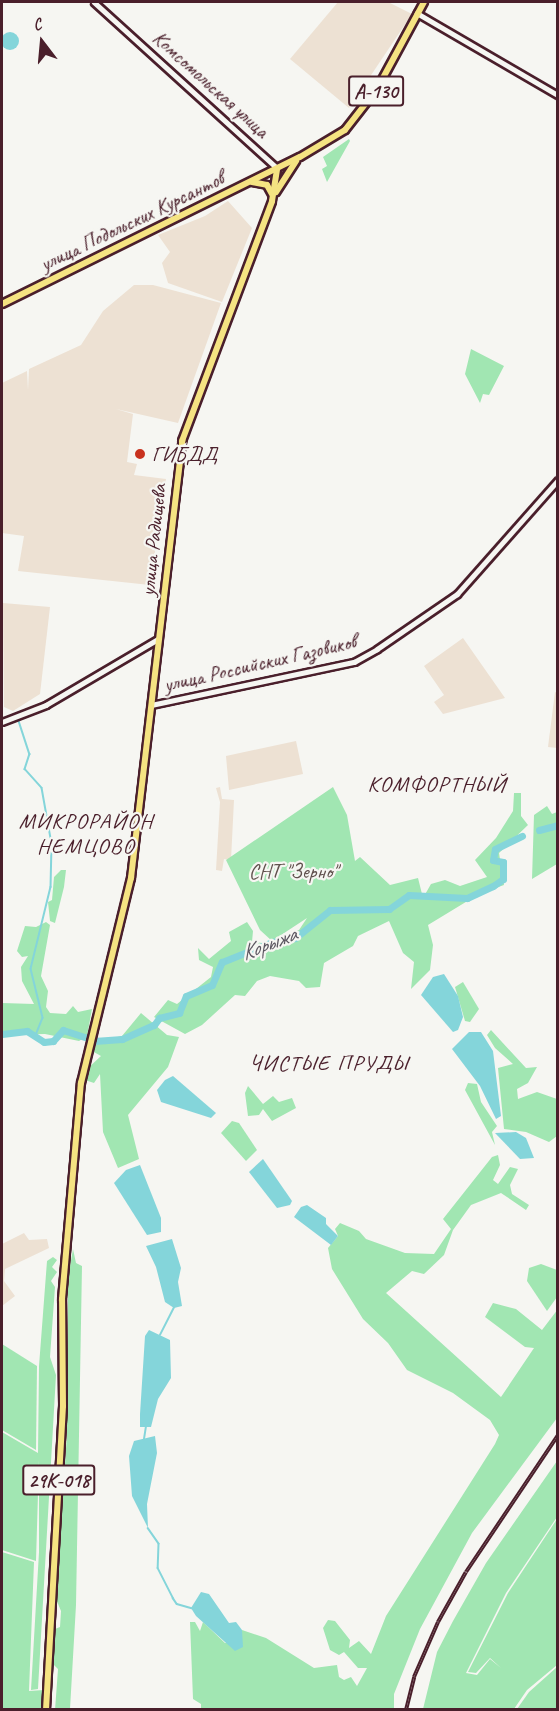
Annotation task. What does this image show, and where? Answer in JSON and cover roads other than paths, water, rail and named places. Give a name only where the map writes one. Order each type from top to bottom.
[{"type":"main road","name":"А-130","points":[[277,168],[345,130],[364,109],[424,2]]},
{"type":"main road","points":[[272,201],[284,175],[300,157]]},
{"type":"main road","name":"улица Подольских Курсантов","points":[[2,304],[277,168]]},
{"type":"main road","name":"улица Радищева","points":[[46,1710],[63,1406],[62,1299],[81,1083],[127,900],[182,441],[272,201],[277,168]]},
{"type":"main road","points":[[245,184],[267,185],[272,201]]},
{"type":"main road","name":"улица Российских Газовиков","points":[[151,705],[354,662],[377,649],[457,594],[558,480]]},
{"type":"street","name":"Комсомольская улица","points":[[94,2],[277,168]]},
{"type":"street","points":[[417,13],[558,95]]},
{"type":"street","points":[[2,722],[46,705],[159,639]]},
{"type":"water","points":[[10,32],[16,35],[19,41],[16,47],[10,50],[4,47],[1,41],[4,35]]},
{"type":"water","points":[[444,974],[458,996],[463,1017],[458,1030],[453,1032],[421,995],[433,977]]},
{"type":"water","points":[[469,1032],[481,1032],[493,1051],[501,1116],[496,1119],[480,1086],[452,1049]]},
{"type":"water","points":[[173,1076],[216,1113],[211,1118],[161,1102],[157,1090],[165,1080]]},
{"type":"water","points":[[516,1132],[526,1138],[534,1158],[520,1159],[495,1133]]},
{"type":"water","points":[[263,1159],[292,1201],[290,1205],[277,1208],[249,1172]]},
{"type":"water","points":[[140,1165],[161,1218],[161,1232],[147,1235],[114,1183],[126,1170]]},
{"type":"water","points":[[307,1205],[326,1218],[326,1224],[338,1236],[331,1245],[294,1217],[301,1207]]},
{"type":"water","points":[[172,1239],[181,1268],[178,1282],[182,1306],[174,1308],[165,1302],[156,1267],[146,1246]]},
{"type":"water","points":[[149,1330],[170,1340],[171,1378],[158,1399],[151,1427],[140,1427],[145,1336]]},
{"type":"water","points":[[155,1436],[157,1453],[147,1504],[148,1528],[132,1496],[129,1456],[134,1441]]},
{"type":"water","points":[[201,1592],[209,1594],[229,1623],[236,1622],[242,1630],[243,1647],[235,1651],[196,1616],[191,1608]]},
{"type":"waterway","points":[[19,721],[30,754],[25,769],[42,788],[52,844],[51,887],[31,969],[43,1018],[36,1035]]},
{"type":"waterway","name":"Корыжа","points":[[539,830],[558,825]]},
{"type":"waterway","name":"Корыжа","points":[[94,1041],[122,1039],[154,1025],[159,1018],[179,1013],[186,996],[212,985],[222,962],[272,942],[295,938],[330,910],[389,909],[409,895],[467,898],[493,886],[503,879],[503,862],[493,860],[495,849],[522,836]]},
{"type":"waterway","name":"Корыжа","points":[[2,1034],[27,1031],[44,1042],[53,1041],[63,1030],[87,1038]]},
{"type":"waterway","points":[[160,1335],[174,1307]]},
{"type":"waterway","points":[[144,1439],[146,1427]]},
{"type":"waterway","points":[[148,1528],[159,1544],[158,1568],[173,1598],[177,1604],[191,1608]]},
{"type":"railway","points":[[406,1710],[414,1677],[438,1622],[466,1572],[558,1435]]},
{"type":"place","name":"ГИБДД","points":[[140,454]]},
{"type":"district","name":"КОМФОРТНЫЙ","points":[[437,785]]},
{"type":"district","name":"МИКРОРАЙОН НЕМЦОВО","points":[[86,834]]},
{"type":"district","name":"ЧИСТЫЕ ПРУДЫ","points":[[329,1064]]},
{"type":"park label","name":"СНТ \"Зерно\"","points":[[293,871]]}]
